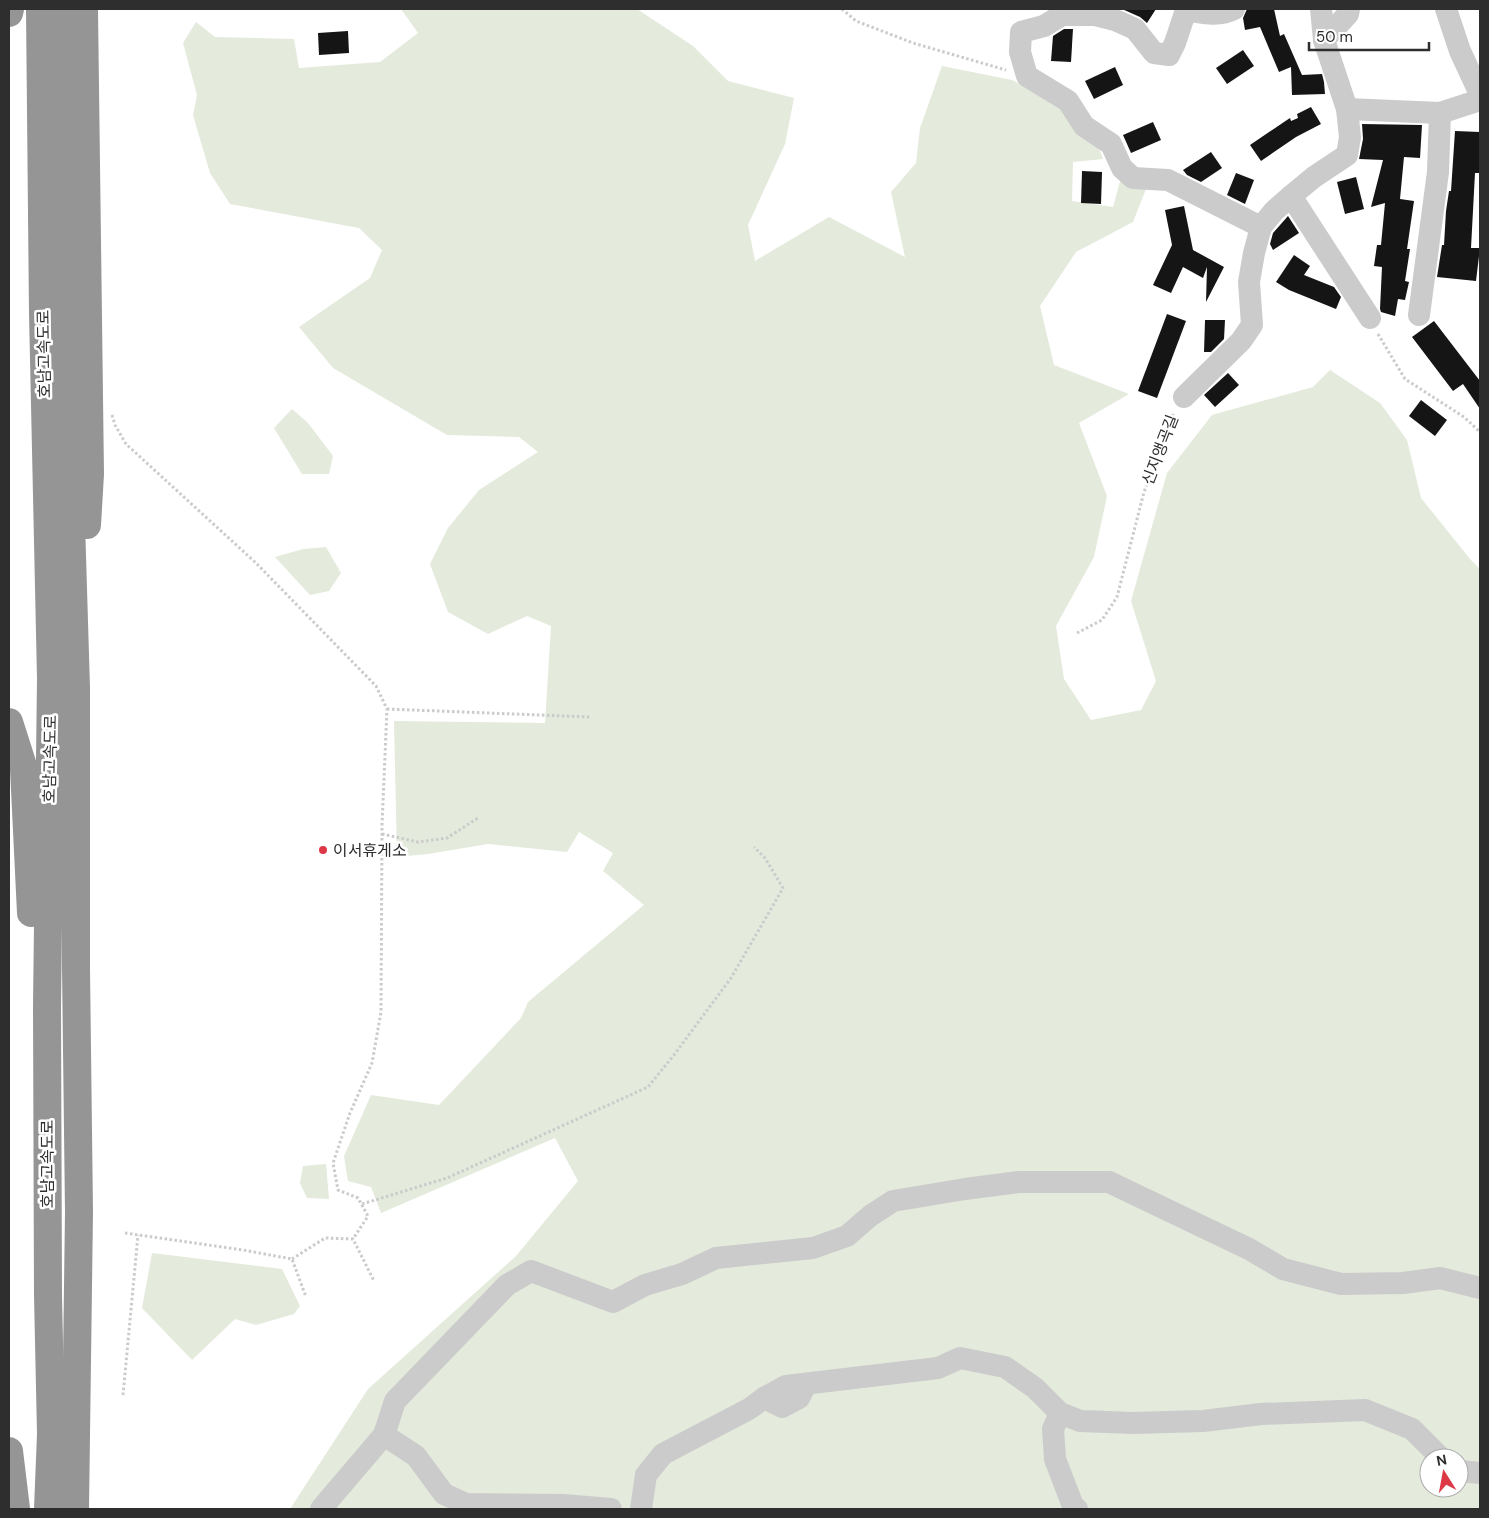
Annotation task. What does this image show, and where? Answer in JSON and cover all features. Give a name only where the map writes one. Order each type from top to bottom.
[{"type":"highway","points":[[9,13],[10,9]]},
{"type":"highway","name":"호남고속도로","points":[[40,9],[42,304],[50,678],[47,1007],[48,1295],[51,1434],[48,1509]]},
{"type":"highway","name":"호남고속도로","points":[[66,9],[66,324],[76,688],[76,968],[79,1212],[76,1509]]},
{"type":"highway","points":[[76,688],[90,474],[84,9]]},
{"type":"highway","points":[[9,722],[24,769],[32,934],[47,1007]]},
{"type":"highway","points":[[9,1451],[16,1509]]},
{"type":"street","points":[[1234,9],[1228,12],[1211,14],[1186,10],[1176,43],[1169,55],[1154,53],[1135,29],[1115,20],[1095,15],[1062,15],[1044,26],[1021,32],[1020,52],[1028,76],[1068,101],[1084,126],[1111,144],[1122,168],[1134,178],[1168,180],[1261,227]]},
{"type":"street","name":"신지앵곡길","points":[[1184,397],[1241,342],[1252,325],[1249,282],[1261,227],[1274,211],[1291,196],[1314,177],[1347,155],[1350,137],[1347,109],[1324,40],[1321,9]]},
{"type":"street","points":[[1324,40],[1348,14],[1349,9]]},
{"type":"street","points":[[1446,9],[1460,51],[1480,94]]},
{"type":"street","points":[[1347,109],[1445,111],[1480,100]]},
{"type":"street","points":[[1419,315],[1445,111]]},
{"type":"street","points":[[1291,196],[1370,318]]},
{"type":"street","points":[[321,1509],[384,1435],[395,1401],[507,1285],[531,1271],[613,1302],[645,1285],[682,1274],[716,1258],[813,1248],[848,1236],[870,1216],[893,1201],[1019,1182],[1109,1182],[1249,1249],[1283,1269],[1341,1284],[1402,1283],[1440,1278],[1480,1288]]},
{"type":"street","points":[[641,1509],[646,1475],[663,1454],[749,1410],[764,1398],[786,1386],[938,1368],[960,1358],[1004,1367],[1035,1388],[1060,1413],[1080,1421],[1133,1423],[1203,1421],[1261,1414],[1365,1410],[1412,1429],[1431,1448]]},
{"type":"street","points":[[1060,1413],[1053,1429],[1055,1459],[1073,1506],[1077,1509]]},
{"type":"street","points":[[384,1435],[416,1456],[444,1494],[466,1504],[563,1505],[611,1509]]},
{"type":"path","points":[[842,9],[856,21],[913,42],[1028,76]]},
{"type":"path","points":[[1370,318],[1405,379],[1464,416],[1480,432]]},
{"type":"path","name":"신지앵곡길","points":[[1077,633],[1102,620],[1117,597],[1144,492],[1175,410],[1184,397]]},
{"type":"path","points":[[109,408],[115,426],[126,444],[263,570],[376,686],[387,709],[382,834],[381,1012],[372,1063],[350,1113],[332,1163],[338,1190],[358,1198],[368,1216],[353,1239]]},
{"type":"path","points":[[387,709],[590,717]]},
{"type":"path","points":[[382,834],[418,842],[447,838],[478,818]]},
{"type":"path","points":[[362,1204],[447,1178],[648,1087],[731,978],[783,888],[765,858],[754,847]]},
{"type":"path","points":[[125,1233],[243,1250],[292,1260],[324,1238],[353,1239]]},
{"type":"path","points":[[123,1395],[138,1235]]},
{"type":"path","points":[[353,1239],[374,1281]]},
{"type":"path","points":[[292,1260],[306,1296]]},
{"type":"shaded area","points":[[401,9],[637,9],[693,46],[728,81],[794,98],[785,144],[748,225],[755,261],[829,217],[905,257],[891,192],[916,163],[920,128],[942,66],[1012,80],[1053,101],[1097,143],[1103,159],[1073,162],[1072,201],[1113,207],[1121,178],[1146,189],[1133,222],[1076,252],[1040,306],[1054,365],[1129,394],[1079,423],[1107,496],[1094,557],[1056,626],[1064,679],[1091,720],[1141,710],[1156,681],[1131,601],[1167,473],[1212,415],[1313,387],[1330,370],[1380,403],[1407,440],[1421,498],[1480,569],[1480,1509],[290,1509],[368,1389],[516,1256],[578,1181],[555,1138],[381,1213],[371,1187],[348,1181],[344,1156],[371,1095],[439,1105],[521,1018],[528,1002],[644,905],[603,871],[613,853],[579,832],[567,852],[488,844],[397,857],[394,721],[545,723],[551,626],[527,616],[488,634],[448,612],[430,564],[448,528],[479,490],[538,452],[519,437],[447,435],[333,368],[299,327],[370,278],[382,250],[359,228],[230,204],[210,173],[193,115],[197,95],[183,43],[196,22],[215,37],[294,39],[299,68],[380,62],[418,33]]},
{"type":"shaded area","points":[[292,409],[308,423],[333,456],[329,474],[302,474],[274,428]]},
{"type":"shaded area","points":[[326,547],[341,573],[329,591],[310,595],[275,557],[303,549]]},
{"type":"shaded area","points":[[326,1164],[329,1199],[307,1198],[300,1183],[303,1166]]},
{"type":"shaded area","points":[[152,1253],[282,1269],[300,1306],[294,1314],[256,1325],[235,1319],[192,1360],[142,1308]]},
{"type":"building","points":[[1122,9],[1156,9],[1147,23],[1140,17]]},
{"type":"building","points":[[1247,9],[1274,9],[1280,36],[1284,34],[1302,75],[1322,74],[1325,94],[1292,95],[1291,67],[1279,72],[1260,27],[1245,30],[1243,18]]},
{"type":"building","points":[[1064,29],[1073,29],[1071,62],[1051,61],[1053,36]]},
{"type":"building","points":[[348,31],[349,53],[319,55],[318,33]]},
{"type":"building","points":[[1243,50],[1254,66],[1227,84],[1216,68]]},
{"type":"building","points":[[1115,67],[1123,85],[1094,99],[1085,81]]},
{"type":"building","points":[[1311,107],[1321,124],[1296,137],[1261,161],[1250,145],[1290,118],[1291,121],[1298,118],[1297,114]]},
{"type":"building","points":[[1153,122],[1161,140],[1131,153],[1123,135]]},
{"type":"building","points":[[1362,124],[1422,125],[1420,158],[1404,157],[1400,199],[1414,201],[1407,249],[1410,249],[1405,281],[1409,282],[1405,300],[1398,299],[1395,316],[1381,312],[1382,267],[1374,266],[1377,245],[1381,245],[1385,203],[1371,207],[1383,160],[1359,159],[1363,139]]},
{"type":"building","points":[[1455,131],[1480,132],[1479,173],[1475,173],[1471,248],[1480,248],[1476,281],[1437,277],[1442,245],[1444,245],[1449,191],[1451,191]]},
{"type":"building","points":[[1211,152],[1222,168],[1201,182],[1187,175],[1183,170]]},
{"type":"building","points":[[1082,171],[1102,172],[1101,204],[1081,203]]},
{"type":"building","points":[[1236,173],[1254,180],[1245,204],[1227,195]]},
{"type":"building","points":[[1356,177],[1364,209],[1345,214],[1337,182]]},
{"type":"building","points":[[1184,206],[1193,250],[1224,267],[1206,302],[1207,267],[1203,278],[1183,267],[1171,293],[1153,285],[1172,245],[1165,210]]},
{"type":"building","points":[[1288,216],[1299,233],[1273,250],[1270,244],[1273,233]]},
{"type":"building","points":[[1294,255],[1310,266],[1304,275],[1334,287],[1341,297],[1336,309],[1289,290],[1276,282]]},
{"type":"building","points":[[1167,314],[1186,321],[1157,398],[1138,391]]},
{"type":"building","points":[[1205,320],[1225,320],[1224,339],[1211,352],[1204,352]]},
{"type":"building","points":[[1434,321],[1480,381],[1480,409],[1463,384],[1453,391],[1412,337]]},
{"type":"building","points":[[1228,373],[1239,385],[1215,407],[1204,395]]},
{"type":"building","points":[[1421,400],[1447,420],[1435,436],[1409,416]]},
{"type":"place","name":"이서휴게소","points":[[323,850]]}]
